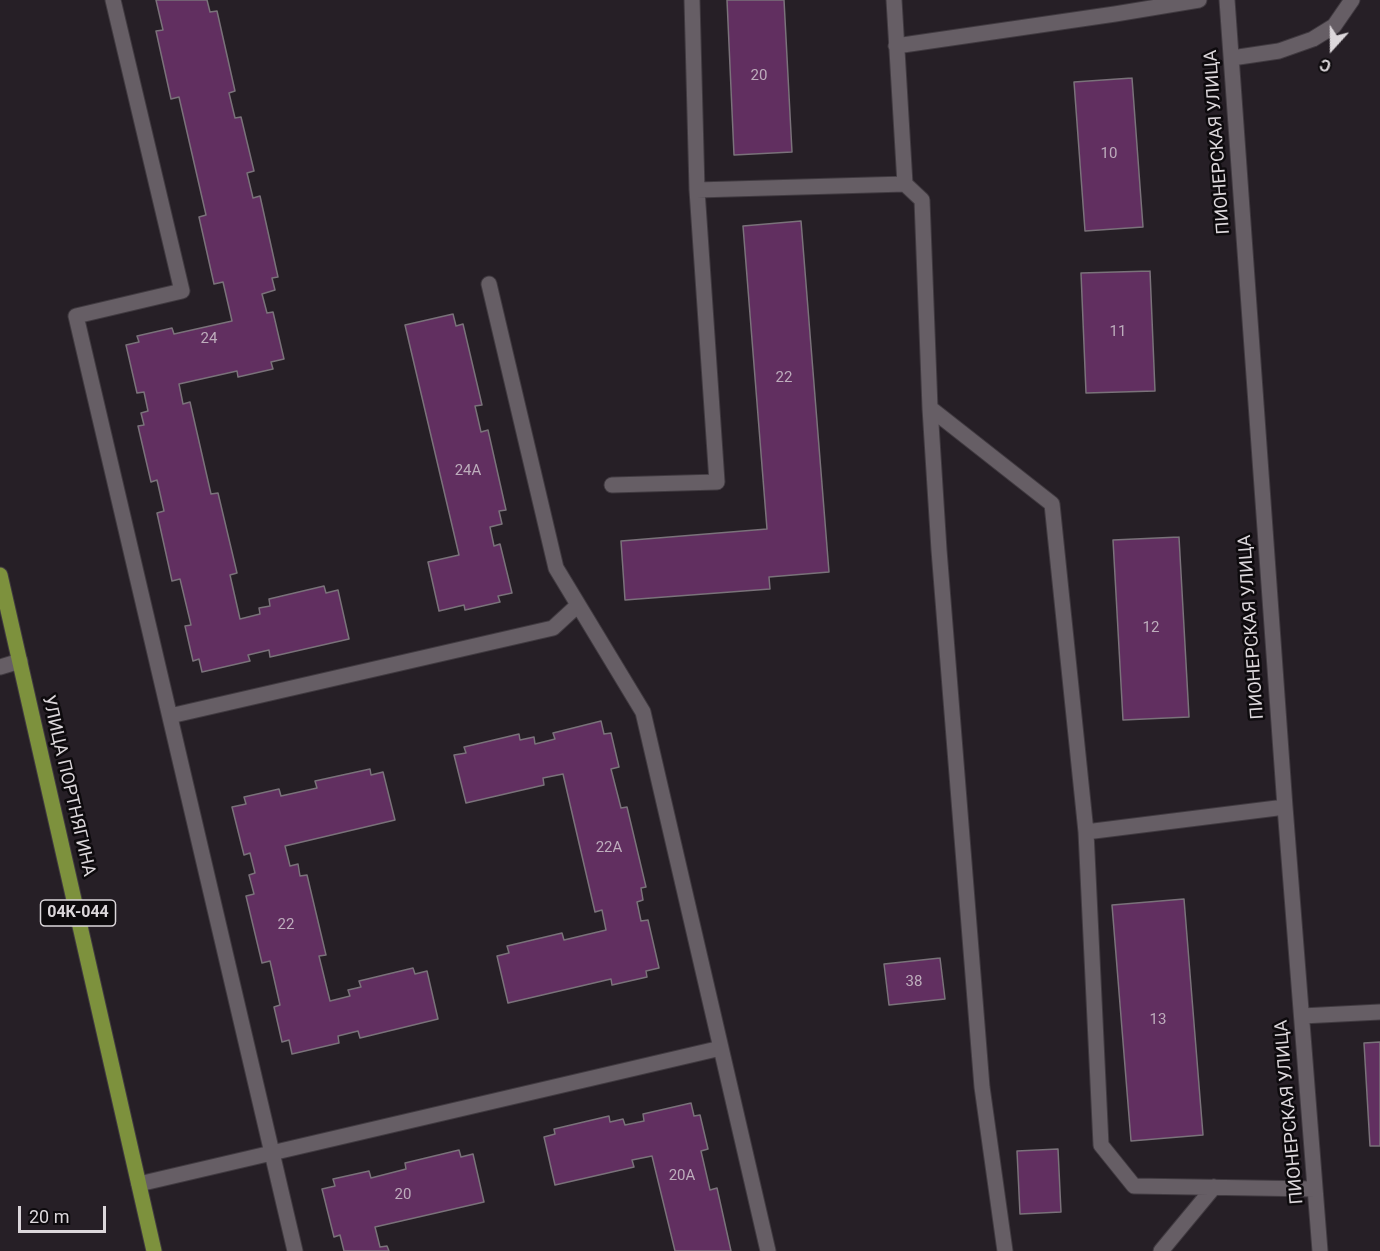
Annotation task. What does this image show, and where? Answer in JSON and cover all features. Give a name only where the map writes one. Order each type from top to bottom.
[{"type":"main road","name":"УЛИЦА ПОРТНЯГИНА","points":[[0,575],[154,1251]]},
{"type":"street","points":[[113,0],[182,291],[76,316],[295,1251]]},
{"type":"street","points":[[612,485],[717,483],[697,190],[692,0]]},
{"type":"street","points":[[894,0],[905,184],[922,200],[930,408],[982,1088],[1005,1251]]},
{"type":"street","points":[[897,46],[1199,0]]},
{"type":"street","name":"ПИОНЕРСКАЯ УЛИЦА","points":[[1227,0],[1285,807],[1320,1251]]},
{"type":"street","points":[[1232,58],[1279,51],[1314,39],[1334,26],[1352,0]]},
{"type":"street","points":[[697,190],[905,184]]},
{"type":"street","points":[[489,284],[556,568],[643,712],[768,1251]]},
{"type":"street","points":[[930,408],[1052,504],[1086,832],[1101,1145],[1134,1186],[1315,1189]]},
{"type":"street","points":[[170,716],[554,628],[578,605]]},
{"type":"street","points":[[0,667],[20,661]]},
{"type":"street","points":[[1086,832],[1285,807]]},
{"type":"street","points":[[1302,1016],[1380,1012]]},
{"type":"street","points":[[139,1184],[721,1048]]},
{"type":"street","points":[[1161,1251],[1214,1187]]},
{"type":"building","points":[[156,0],[207,0],[210,12],[217,11],[235,91],[229,93],[235,118],[241,117],[254,171],[247,173],[253,198],[260,196],[278,277],[272,278],[275,290],[262,294],[267,313],[273,312],[284,359],[271,362],[273,369],[238,377],[237,371],[179,384],[183,404],[190,402],[211,494],[218,493],[237,573],[230,575],[240,619],[260,614],[259,608],[270,606],[269,599],[324,586],[326,593],[338,590],[349,639],[270,657],[269,650],[248,655],[250,661],[202,672],[199,659],[193,661],[185,626],[191,625],[180,579],[172,581],[157,513],[164,511],[157,480],[151,482],[138,426],[144,425],[141,413],[148,411],[144,392],[137,393],[126,345],[139,342],[137,336],[172,328],[174,334],[232,321],[223,282],[214,284],[199,217],[206,215],[179,97],[171,99],[156,31],[163,30]]},
{"type":"building","points":[[727,0],[784,0],[792,152],[734,155]]},
{"type":"building","points":[[1132,78],[1143,227],[1085,231],[1074,82]]},
{"type":"building","points":[[801,221],[829,572],[769,577],[770,589],[625,600],[621,541],[767,529],[743,226]]},
{"type":"building","points":[[1150,271],[1155,391],[1086,393],[1081,273]]},
{"type":"building","points":[[453,314],[456,326],[463,324],[482,405],[475,406],[481,432],[488,430],[506,510],[499,511],[502,524],[490,527],[494,546],[500,544],[512,593],[498,596],[500,602],[465,610],[464,605],[439,611],[428,562],[459,555],[405,325]]},
{"type":"building","points":[[1179,537],[1189,717],[1123,720],[1113,540]]},
{"type":"building","points":[[601,721],[604,734],[611,733],[619,767],[611,769],[621,808],[627,807],[646,887],[641,888],[643,900],[637,902],[641,921],[648,920],[659,968],[646,971],[647,977],[612,985],[611,979],[508,1003],[497,956],[509,953],[507,946],[562,933],[564,940],[606,930],[602,910],[595,912],[563,774],[543,778],[544,785],[466,803],[454,755],[466,753],[464,747],[519,734],[520,740],[534,737],[535,744],[555,739],[553,733]]},
{"type":"building","points":[[370,769],[371,775],[383,772],[395,820],[285,846],[290,866],[298,864],[300,876],[307,875],[326,955],[319,956],[330,1001],[350,996],[348,990],[361,987],[359,981],[413,968],[415,974],[427,971],[438,1019],[360,1038],[358,1031],[338,1036],[339,1043],[292,1054],[289,1040],[282,1042],[274,1007],[280,1005],[270,961],[262,963],[246,896],[254,894],[249,875],[255,873],[250,853],[244,855],[232,807],[246,804],[244,797],[279,789],[281,796],[317,788],[315,781]]},
{"type":"building","points":[[1184,899],[1203,1135],[1131,1141],[1112,905]]},
{"type":"building","points":[[940,958],[945,999],[889,1005],[884,964]]},
{"type":"building","points":[[1380,1042],[1380,1146],[1370,1146],[1364,1043]]},
{"type":"building","points":[[691,1103],[694,1116],[700,1115],[708,1149],[701,1151],[710,1190],[717,1188],[731,1251],[675,1251],[652,1156],[632,1160],[634,1167],[555,1185],[544,1137],[555,1134],[554,1129],[609,1116],[610,1122],[623,1119],[625,1125],[644,1121],[643,1114]]},
{"type":"building","points":[[1058,1149],[1061,1212],[1020,1214],[1017,1151]]},
{"type":"building","points":[[459,1150],[461,1157],[473,1154],[484,1202],[375,1227],[380,1247],[387,1246],[389,1251],[344,1251],[340,1235],[334,1237],[322,1189],[335,1186],[333,1179],[369,1171],[371,1178],[406,1169],[405,1163]]}]
